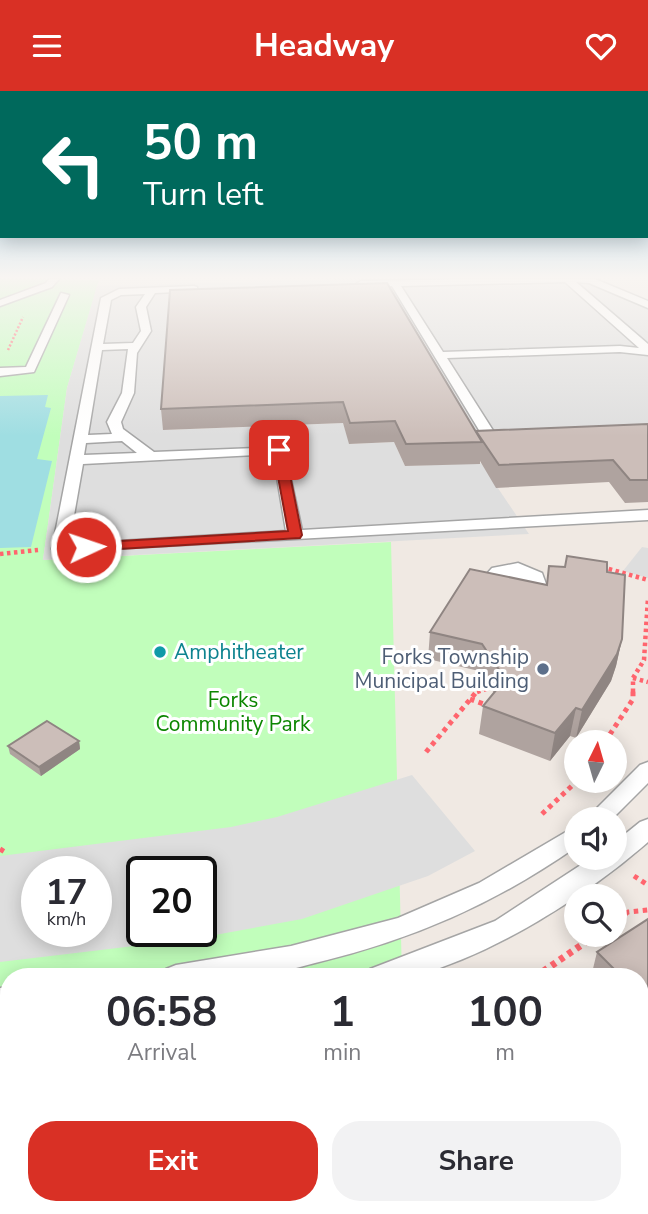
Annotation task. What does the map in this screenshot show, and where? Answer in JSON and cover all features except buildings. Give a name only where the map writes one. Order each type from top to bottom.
[{"type":"lane","points":[[0,372],[30,370],[47,331]]},
{"type":"lane","points":[[99,331],[60,549],[648,515]]},
{"type":"lane","points":[[146,331],[134,346],[128,393],[114,422],[117,431],[150,456]]},
{"type":"lane","points":[[425,331],[489,435],[496,440],[520,443]]},
{"type":"lane","points":[[443,360],[632,357],[648,352],[627,331]]},
{"type":"lane","points":[[632,336],[648,335]]},
{"type":"lane","points":[[96,347],[134,346]]},
{"type":"lane","points":[[79,439],[125,437]]},
{"type":"lane","points":[[76,460],[279,450],[295,535]]},
{"type":"lane","points":[[610,807],[648,770]]},
{"type":"lane","points":[[627,846],[648,828]]},
{"type":"lane","points":[[237,968],[322,952],[399,927],[476,897],[564,842]]},
{"type":"lane","points":[[403,968],[504,929],[594,870]]},
{"type":"path","points":[[5,357],[16,331]]},
{"type":"path","points":[[0,554],[60,549]]},
{"type":"path","points":[[592,565],[648,580]]},
{"type":"path","points":[[614,730],[633,699],[633,678],[644,660],[648,597]]},
{"type":"path","points":[[633,678],[648,682]]},
{"type":"path","points":[[426,752],[479,689],[492,687]]},
{"type":"path","points":[[470,699],[492,708]]},
{"type":"path","points":[[542,814],[564,793]]},
{"type":"path","points":[[627,913],[648,910]]},
{"type":"path","points":[[548,968],[579,947]]},
{"type":"green space","name":"Forks Community Park","points":[[0,331],[84,331],[67,388],[43,560],[391,542],[402,968],[0,968]]},
{"type":"shaded area","points":[[84,331],[332,331],[164,430],[343,423],[350,444],[394,442],[405,466],[481,463],[529,534],[43,560],[67,388]]},
{"type":"shaded area","points":[[404,331],[648,331],[648,445],[473,452]]},
{"type":"shaded area","points":[[642,547],[648,548],[648,578],[623,571]]},
{"type":"shaded area","points":[[412,775],[475,851],[428,876],[302,919],[217,935],[217,856],[126,856],[126,947],[0,962],[0,856],[231,827],[277,817]]},
{"type":"water","points":[[48,395],[45,407],[51,408],[37,459],[52,461],[31,547],[0,548],[0,396]]},
{"type":"place","name":"Amphitheater","points":[[160,652]]},
{"type":"place","name":"Forks Township Municipal Building","points":[[543,669]]},
{"type":"route","points":[[86,547],[295,535],[279,450]]}]
